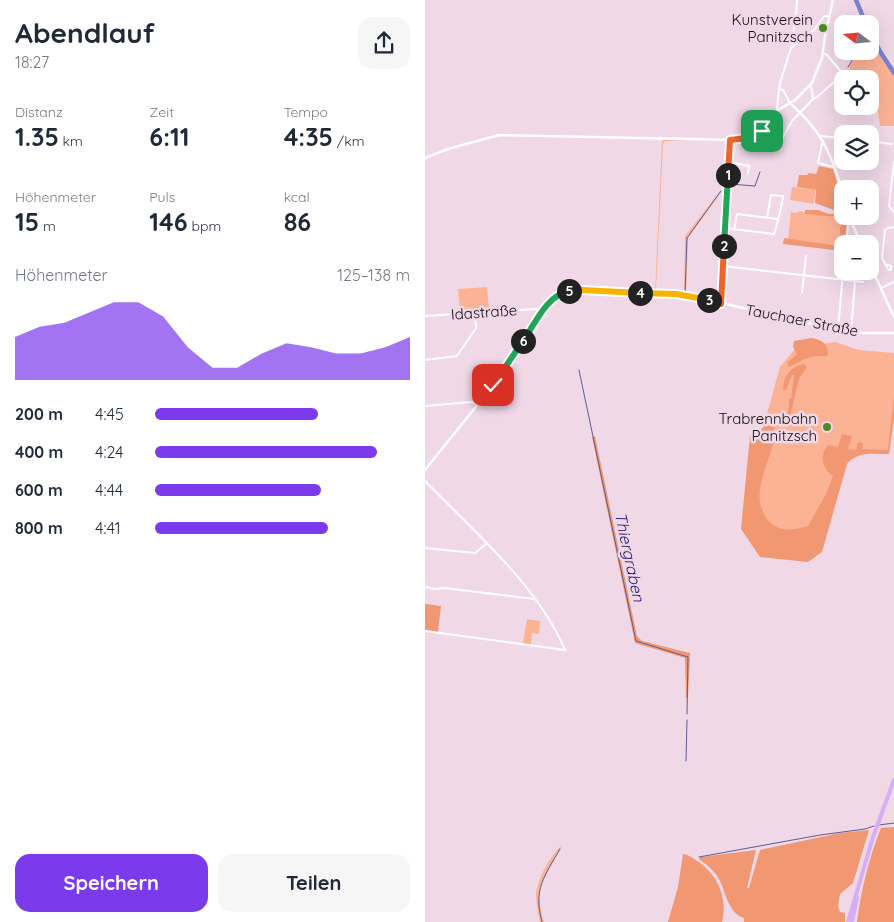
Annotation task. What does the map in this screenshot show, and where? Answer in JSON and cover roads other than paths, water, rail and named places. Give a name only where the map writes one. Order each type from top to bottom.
[{"type":"main road","points":[[850,922],[876,826],[894,780]]},
{"type":"street","points":[[777,110],[781,76],[791,48],[797,0]]},
{"type":"street","points":[[425,158],[493,135],[730,140],[757,136],[777,110],[790,103],[810,86],[823,53],[831,1]]},
{"type":"street","points":[[791,48],[815,30],[824,16],[829,16]]},
{"type":"street","points":[[757,136],[761,140],[780,143],[789,124],[813,99],[843,74],[827,54],[823,53]]},
{"type":"street","points":[[810,86],[813,99]]},
{"type":"street","points":[[779,89],[783,90],[790,103],[820,136],[834,167]]},
{"type":"street","points":[[820,136],[834,137]]},
{"type":"street","points":[[721,304],[730,140]]},
{"type":"street","points":[[879,142],[891,144]]},
{"type":"street","points":[[824,143],[818,163],[834,167]]},
{"type":"street","points":[[729,162],[749,166],[748,173]]},
{"type":"street","points":[[894,162],[889,206],[894,212]]},
{"type":"street","points":[[725,228],[774,234],[782,196],[773,194],[770,197],[767,218]]},
{"type":"street","points":[[733,230],[737,214],[777,219]]},
{"type":"street","points":[[885,264],[882,258],[885,230],[894,227]]},
{"type":"street","points":[[802,293],[806,256]]},
{"type":"street","points":[[723,266],[834,279]]},
{"type":"street","points":[[838,330],[843,280],[863,282]]},
{"type":"street","points":[[877,280],[894,317]]},
{"type":"street","points":[[851,332],[855,282]]},
{"type":"street","points":[[881,288],[894,283]]},
{"type":"street","name":"Tauchaer Straße","points":[[543,311],[554,298],[562,293],[582,290],[676,294],[838,330],[894,333]]},
{"type":"street","name":"Idastraße","points":[[425,316],[536,309],[543,311]]},
{"type":"street","points":[[425,470],[478,404],[543,311]]},
{"type":"street","points":[[425,360],[457,356],[476,328],[475,313]]},
{"type":"street","points":[[425,406],[471,402],[478,404]]},
{"type":"street","points":[[425,482],[515,573],[535,598],[565,650],[425,631]]},
{"type":"street","points":[[425,548],[475,553],[486,544]]},
{"type":"street","points":[[425,588],[444,588],[531,600],[535,598]]},
{"type":"waterway","points":[[856,0],[862,15]]},
{"type":"waterway","points":[[879,49],[894,73]]},
{"type":"waterway","name":"Thiergraben","points":[[848,67],[852,60]]},
{"type":"waterway","points":[[729,184],[755,186],[760,172]]},
{"type":"waterway","name":"Thiergraben","points":[[685,294],[687,238],[721,191]]},
{"type":"waterway","name":"Thiergraben","points":[[580,293],[684,297]]},
{"type":"waterway","name":"Thiergraben","points":[[579,370],[636,641],[688,657],[687,714]]},
{"type":"waterway","name":"Thiergraben","points":[[686,761],[687,720]]},
{"type":"waterway","points":[[879,825],[894,823]]},
{"type":"waterway","points":[[699,857],[874,826]]},
{"type":"waterway","points":[[542,922],[539,901],[540,892],[545,876],[560,849]]},
{"type":"place","name":"Kunstverein Panitzsch","points":[[823,28]]},
{"type":"place","name":"Trabrennbahn Panitzsch","points":[[827,427]]}]
